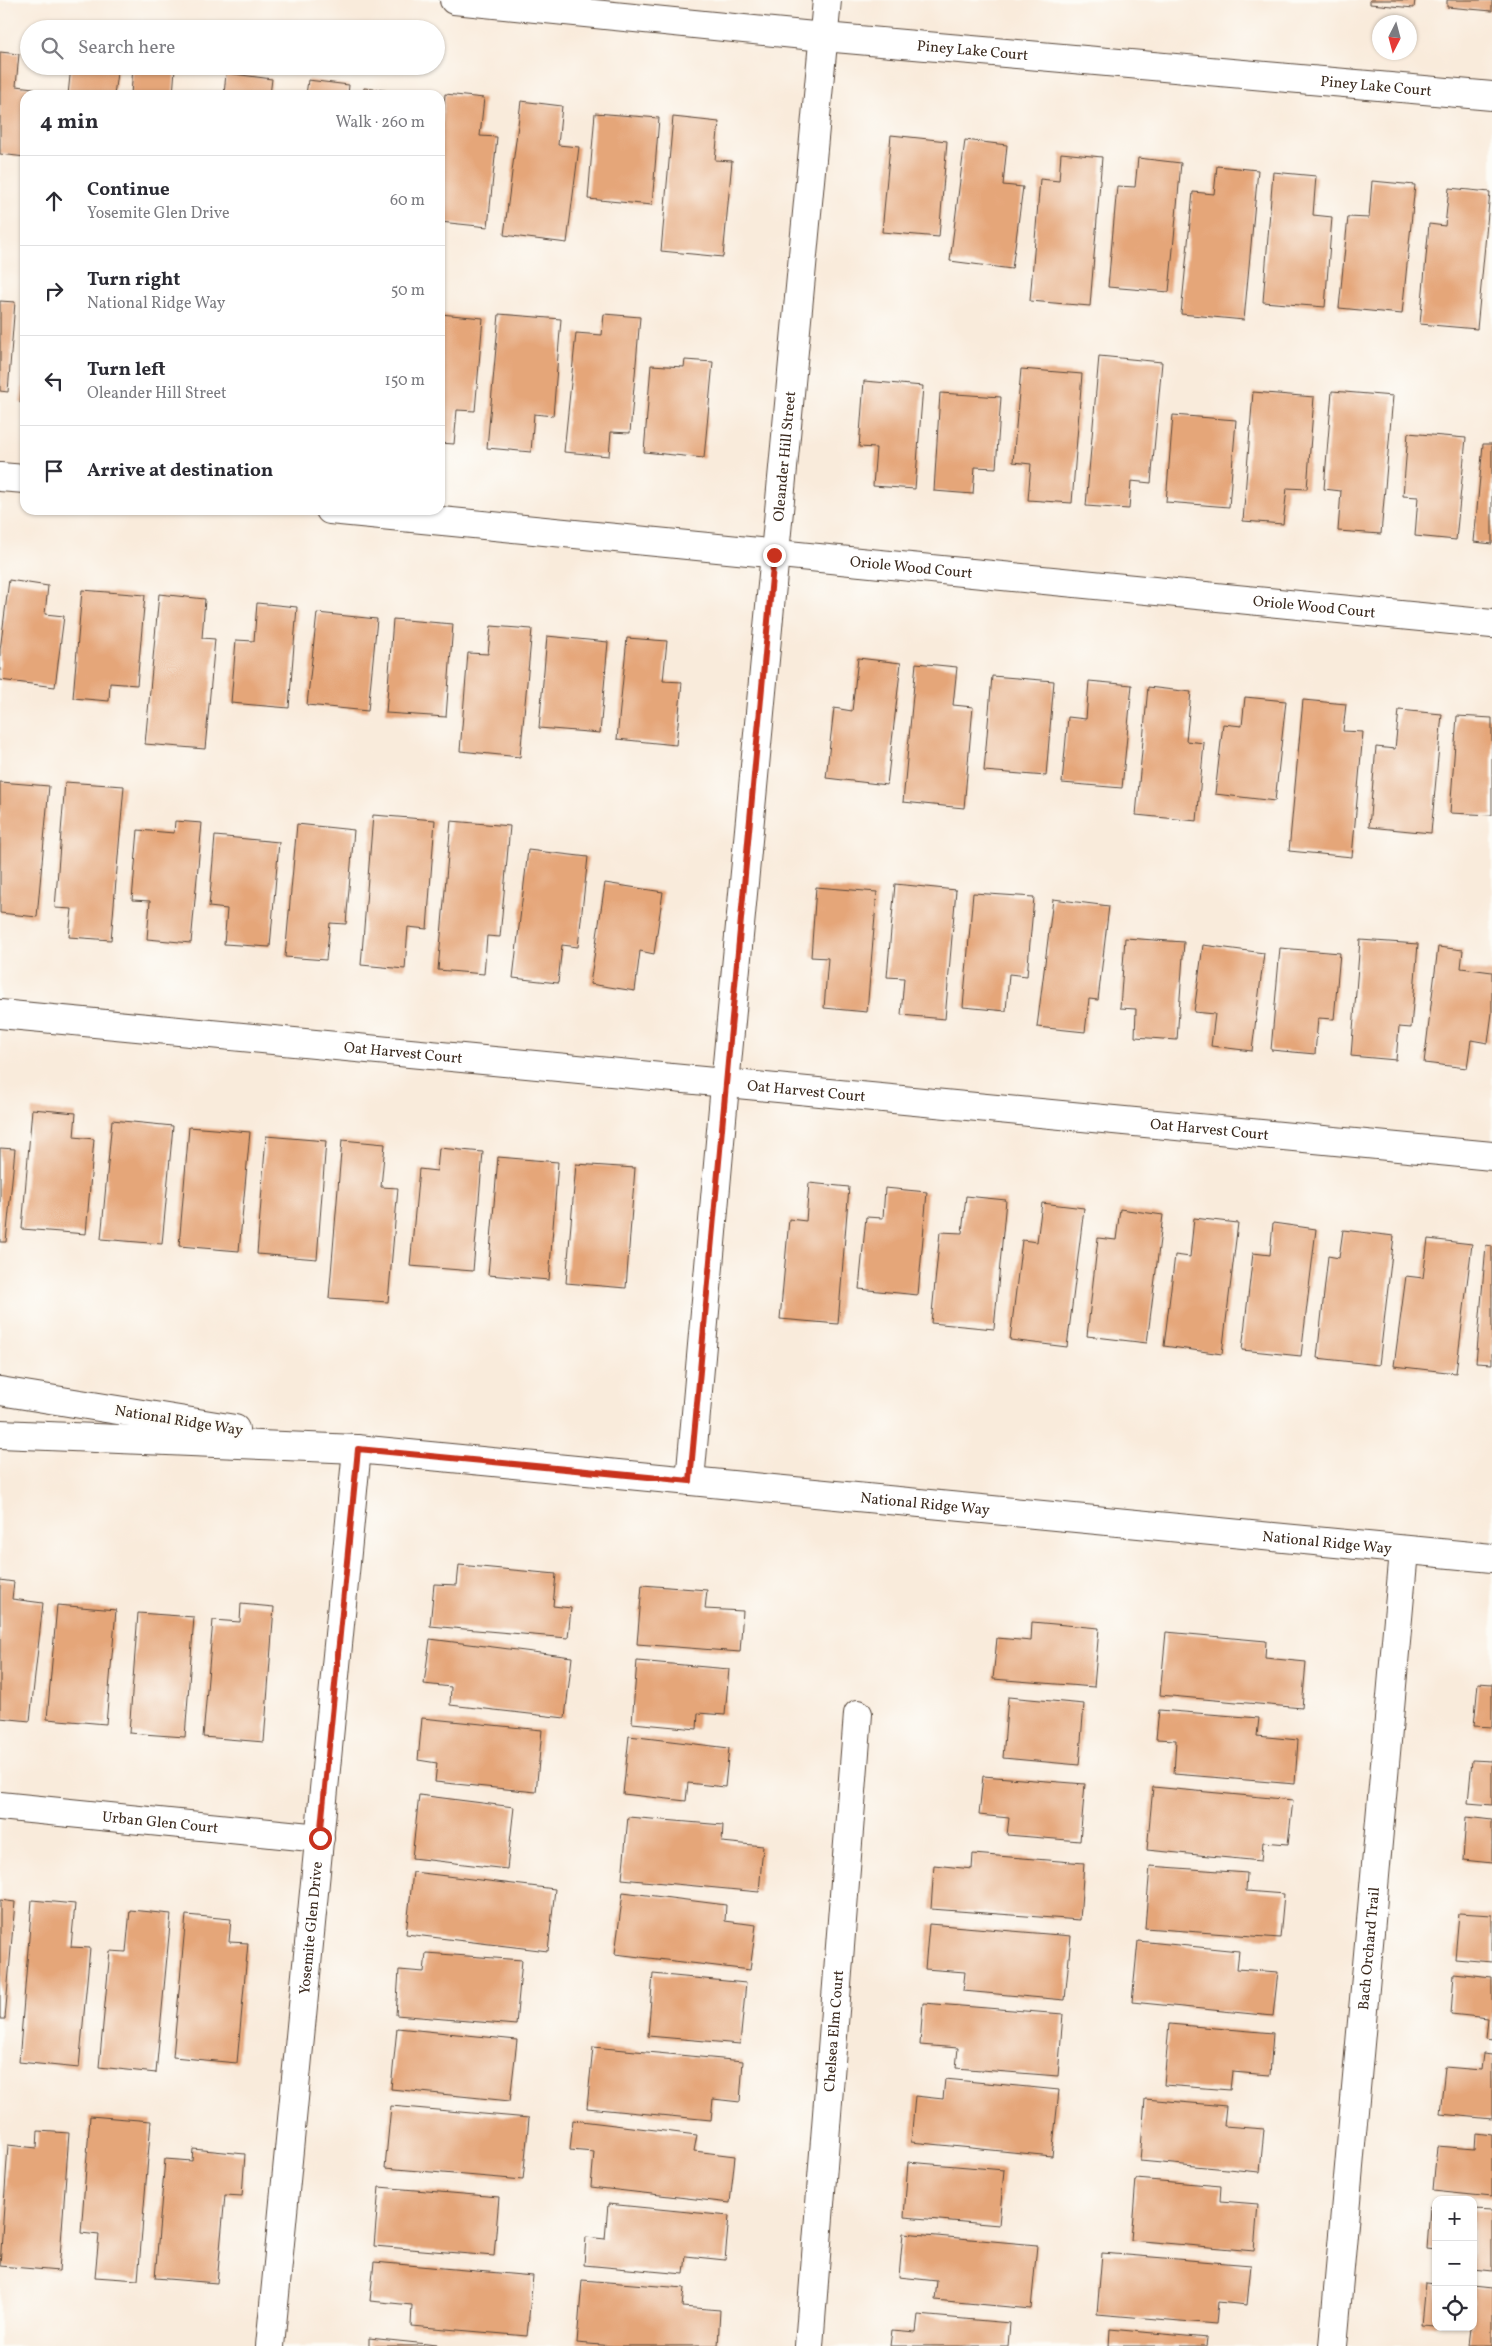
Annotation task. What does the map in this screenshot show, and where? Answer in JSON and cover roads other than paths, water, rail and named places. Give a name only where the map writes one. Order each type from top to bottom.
[{"type":"street","name":"Piney Lake Court","points":[[454,0],[824,36],[1492,96]]},
{"type":"street","name":"Oleander Hill Street","points":[[690,1481],[774,555],[827,0]]},
{"type":"street","points":[[0,477],[20,479]]},
{"type":"street","name":"Oriole Wood Court","points":[[379,515],[1492,624]]},
{"type":"street","name":"Oat Harvest Court","points":[[0,1014],[725,1085],[1492,1156]]},
{"type":"street","name":"National Ridge Way","points":[[0,1391],[358,1449]]},
{"type":"street","name":"National Ridge Way","points":[[0,1434],[358,1449],[1492,1558]]},
{"type":"street","name":"Yosemite Glen Drive","points":[[270,2346],[358,1449]]},
{"type":"street","name":"Bach Orchard Trail","points":[[1333,2346],[1404,1551]]},
{"type":"street","name":"Chelsea Elm Court","points":[[809,2346],[858,1714]]},
{"type":"street","name":"Urban Glen Court","points":[[0,1806],[320,1838]]}]
